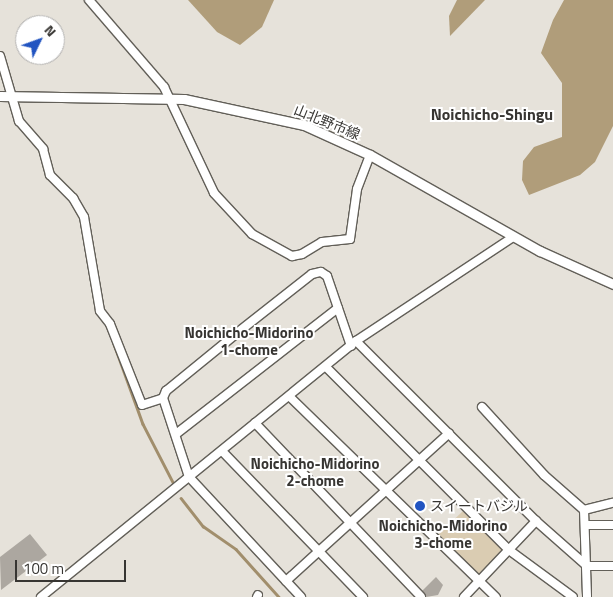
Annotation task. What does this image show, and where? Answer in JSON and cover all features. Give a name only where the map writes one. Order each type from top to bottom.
[{"type":"main road","name":"山北野市線","points":[[0,96],[184,99],[269,115],[304,126],[370,155],[513,237],[613,284]]},
{"type":"street","points":[[89,0],[164,87],[172,100],[180,125],[214,192],[252,234],[292,256],[302,254],[322,242],[350,239],[357,189],[370,155]]},
{"type":"street","points":[[0,56],[19,121],[43,149],[50,175],[73,198],[84,217],[100,310],[110,324],[142,406],[163,398]]},
{"type":"street","points":[[42,597],[354,344],[513,237]]},
{"type":"street","points":[[301,597],[189,477],[163,398],[166,390],[312,274],[321,272],[327,276],[338,308],[354,344],[449,433],[536,521],[587,566],[613,566]]},
{"type":"street","points":[[176,434],[338,308]]},
{"type":"street","points":[[326,367],[509,550],[573,597]]},
{"type":"street","points":[[290,397],[384,492],[496,597]]},
{"type":"street","points":[[482,407],[544,475],[584,510],[587,597]]},
{"type":"street","points":[[255,423],[421,597]]},
{"type":"street","points":[[286,581],[449,433]]},
{"type":"street","points":[[222,451],[363,597]]},
{"type":"street","points":[[584,510],[613,503]]},
{"type":"street","points":[[464,597],[536,521]]},
{"type":"street","points":[[586,525],[613,525]]},
{"type":"shaded area","points":[[188,0],[274,0],[262,27],[240,45],[217,32]]},
{"type":"shaded area","points":[[457,0],[485,0],[450,36],[449,16]]},
{"type":"shaded area","points":[[564,0],[613,0],[613,126],[595,162],[580,175],[529,195],[522,180],[523,161],[534,147],[562,137],[562,83],[541,53],[553,20]]},
{"type":"shaded area","points":[[465,509],[504,550],[478,577],[438,535]]},
{"type":"building","points":[[30,534],[47,555],[1,590],[0,557]]},
{"type":"building","points":[[436,577],[443,585],[438,595],[426,597],[422,591]]},
{"type":"waterway","points":[[114,344],[143,424],[173,482]]},
{"type":"waterway","points":[[181,498],[203,526],[236,549],[279,597]]},
{"type":"place","name":"スイートバジル","points":[[420,506]]},
{"type":"district","name":"Noichicho-Shingu","points":[[492,114]]},
{"type":"district","name":"Noichicho-Midorino 1-chome","points":[[249,340]]},
{"type":"district","name":"Noichicho-Midorino 2-chome","points":[[315,472]]},
{"type":"district","name":"Noichicho-Midorino 3-chome","points":[[443,534]]}]
